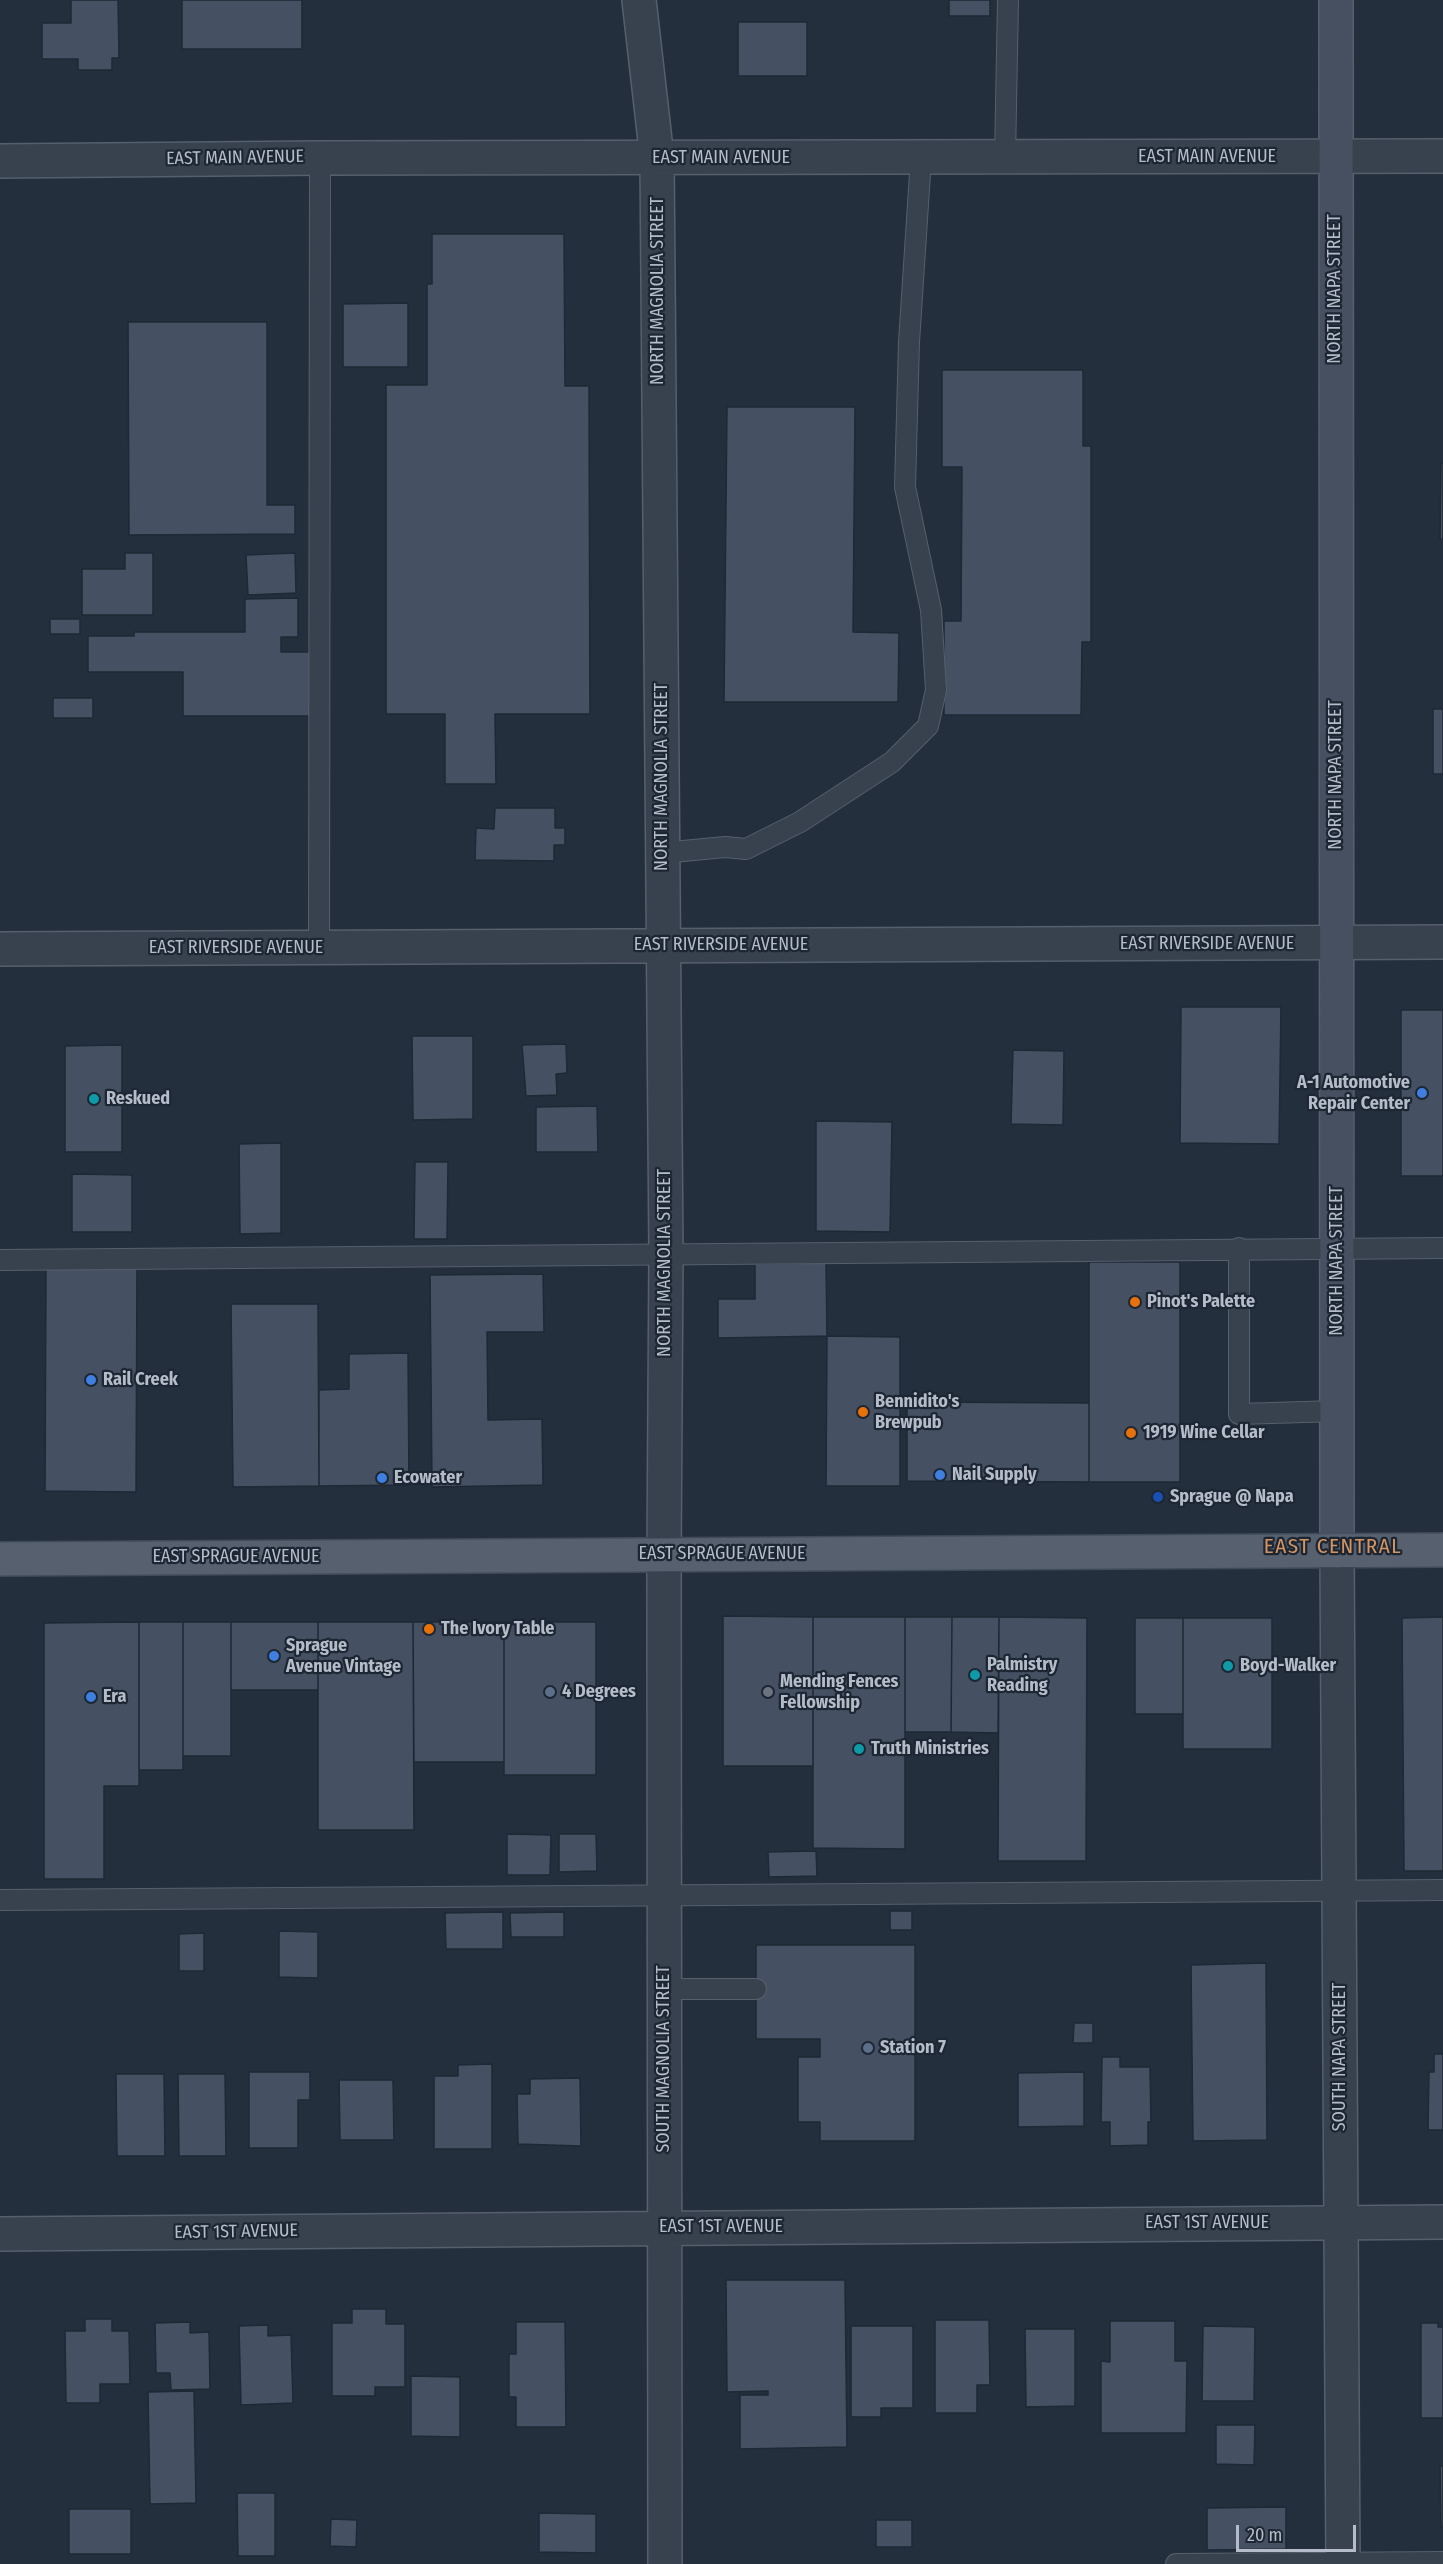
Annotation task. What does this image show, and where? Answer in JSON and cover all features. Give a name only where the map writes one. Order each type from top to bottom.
[{"type":"main road","name":"NORTH NAPA STREET","points":[[1336,0],[1334,157],[1337,1551]]},
{"type":"main road","name":"EAST SPRAGUE AVENUE","points":[[0,1559],[1443,1550]]},
{"type":"street","name":"NORTH MAGNOLIA STREET","points":[[639,0],[657,158],[666,1254],[663,1555]]},
{"type":"street","name":"EAST MAIN AVENUE","points":[[0,161],[320,158],[1443,156]]},
{"type":"street","name":"EAST RIVERSIDE AVENUE","points":[[0,949],[1443,942]]},
{"type":"street","name":"SOUTH NAPA STREET","points":[[1337,1551],[1343,2563]]},
{"type":"street","name":"SOUTH MAGNOLIA STREET","points":[[663,1555],[665,2564]]},
{"type":"street","name":"EAST 1ST AVENUE","points":[[0,2234],[1443,2222]]},
{"type":"lane","points":[[1005,158],[1008,0]]},
{"type":"lane","points":[[319,948],[320,158]]},
{"type":"lane","points":[[662,853],[725,847],[746,849],[800,822],[892,762],[928,726],[936,690],[932,610],[905,487],[909,342],[921,158]]},
{"type":"lane","points":[[1239,1248],[1239,1414],[1337,1411]]},
{"type":"lane","points":[[0,1260],[1443,1248]]},
{"type":"lane","points":[[0,1900],[1443,1890]]},
{"type":"lane","points":[[664,1989],[756,1989]]},
{"type":"lane","points":[[1176,2564],[1443,2562]]},
{"type":"building","points":[[71,0],[118,0],[119,58],[112,58],[112,70],[78,70],[78,59],[42,59],[42,23],[71,23]]},
{"type":"building","points":[[182,0],[302,0],[302,49],[182,49]]},
{"type":"building","points":[[949,0],[990,0],[990,16],[949,16]]},
{"type":"building","points":[[738,22],[807,22],[807,76],[738,76]]},
{"type":"building","points":[[432,234],[564,234],[565,386],[589,386],[590,714],[495,714],[496,784],[445,784],[445,714],[386,714],[386,385],[427,385],[427,284],[432,284]]},
{"type":"building","points":[[408,303],[408,367],[343,367],[343,304]]},
{"type":"building","points":[[128,322],[267,322],[267,505],[295,505],[295,534],[129,535]]},
{"type":"building","points":[[942,370],[1083,370],[1083,446],[1091,446],[1091,642],[1082,642],[1081,715],[944,715],[944,621],[961,621],[962,467],[942,467]]},
{"type":"building","points":[[727,407],[855,407],[853,632],[899,633],[898,702],[724,702]]},
{"type":"building","points":[[1441,463],[1443,463],[1443,539],[1440,539]]},
{"type":"building","points":[[125,553],[153,553],[153,615],[82,615],[82,569],[125,569]]},
{"type":"building","points":[[295,553],[296,593],[248,595],[246,555]]},
{"type":"building","points":[[298,598],[298,637],[281,637],[281,652],[310,652],[310,716],[183,716],[183,672],[88,672],[88,636],[134,636],[134,632],[245,632],[245,599]]},
{"type":"building","points":[[50,619],[80,619],[80,634],[50,634]]},
{"type":"building","points":[[53,698],[93,698],[93,718],[53,718]]},
{"type":"building","points":[[1433,709],[1443,709],[1443,774],[1433,774]]},
{"type":"building","points":[[495,808],[555,808],[555,828],[565,828],[565,845],[554,845],[554,861],[475,860],[476,828],[494,829]]},
{"type":"building","points":[[1181,1007],[1281,1007],[1279,1144],[1180,1143]]},
{"type":"building","name":"A-1 Automotive Repair Center","points":[[1401,1010],[1443,1010],[1443,1176],[1401,1176]]},
{"type":"building","points":[[412,1036],[473,1036],[473,1119],[413,1120]]},
{"type":"building","points":[[566,1044],[567,1073],[556,1074],[557,1095],[526,1096],[522,1045]]},
{"type":"building","name":"Reskued","points":[[122,1045],[122,1152],[65,1152],[65,1046]]},
{"type":"building","points":[[1013,1050],[1064,1051],[1063,1125],[1011,1124]]},
{"type":"building","points":[[597,1106],[598,1152],[536,1152],[536,1107]]},
{"type":"building","points":[[816,1121],[892,1122],[890,1232],[816,1231]]},
{"type":"building","points":[[281,1143],[281,1233],[240,1234],[239,1144]]},
{"type":"building","points":[[415,1162],[448,1162],[447,1239],[414,1239]]},
{"type":"building","points":[[72,1174],[132,1175],[132,1232],[72,1232]]},
{"type":"building","points":[[1089,1262],[1180,1262],[1180,1482],[1089,1482]]},
{"type":"building","points":[[826,1263],[827,1336],[718,1338],[718,1299],[755,1299],[755,1264]]},
{"type":"building","name":"Rail Creek","points":[[46,1269],[137,1269],[136,1492],[45,1491]]},
{"type":"building","points":[[543,1274],[544,1332],[487,1332],[488,1420],[542,1419],[543,1485],[432,1487],[430,1275]]},
{"type":"building","points":[[231,1304],[318,1304],[319,1486],[233,1487]]},
{"type":"building","name":"Bennidito's Brewpub","points":[[827,1336],[900,1337],[900,1486],[826,1486]]},
{"type":"building","points":[[408,1353],[409,1485],[319,1486],[319,1390],[349,1389],[349,1354]]},
{"type":"building","points":[[907,1402],[1089,1403],[1089,1482],[907,1481]]},
{"type":"building","name":"Mending Fences Fellowship","points":[[723,1616],[813,1617],[813,1766],[723,1766]]},
{"type":"building","name":"Truth Ministries","points":[[813,1617],[905,1617],[905,1849],[813,1848]]},
{"type":"building","points":[[905,1617],[952,1617],[951,1732],[905,1732]]},
{"type":"building","name":"Palmistry Reading","points":[[952,1617],[999,1617],[998,1733],[951,1732]]},
{"type":"building","points":[[999,1617],[1087,1618],[1086,1861],[998,1861]]},
{"type":"building","points":[[1443,1617],[1443,1871],[1404,1871],[1402,1618]]},
{"type":"building","points":[[1135,1618],[1183,1618],[1183,1714],[1135,1714]]},
{"type":"building","name":"Boyd-Walker","points":[[1183,1618],[1272,1618],[1272,1749],[1183,1749]]},
{"type":"building","points":[[139,1622],[183,1622],[183,1770],[139,1770]]},
{"type":"building","name":"Era","points":[[139,1622],[139,1786],[104,1786],[104,1879],[44,1879],[44,1623]]},
{"type":"building","points":[[183,1622],[231,1622],[231,1756],[183,1756]]},
{"type":"building","name":"Sprague Avenue Vintage","points":[[231,1622],[318,1622],[318,1690],[231,1690]]},
{"type":"building","points":[[318,1622],[413,1622],[414,1830],[318,1830]]},
{"type":"building","points":[[413,1622],[504,1622],[504,1762],[414,1762]]},
{"type":"building","name":"4 Degrees","points":[[504,1622],[596,1622],[596,1775],[504,1775]]},
{"type":"building","points":[[507,1834],[551,1835],[550,1875],[507,1875]]},
{"type":"building","points":[[559,1834],[596,1834],[597,1871],[559,1872]]},
{"type":"building","points":[[816,1851],[817,1876],[769,1877],[768,1852]]},
{"type":"building","points":[[890,1911],[912,1911],[912,1930],[890,1930]]},
{"type":"building","points":[[503,1912],[503,1949],[446,1949],[445,1913]]},
{"type":"building","points":[[564,1912],[564,1937],[511,1937],[510,1913]]},
{"type":"building","points":[[279,1931],[318,1932],[318,1978],[279,1977]]},
{"type":"building","points":[[204,1933],[204,1971],[179,1971],[179,1934]]},
{"type":"building","name":"Station 7","points":[[756,1945],[915,1945],[915,2141],[820,2141],[820,2122],[798,2122],[798,2057],[820,2057],[820,2039],[756,2039]]},
{"type":"building","points":[[1266,1963],[1267,2140],[1193,2141],[1191,1965]]},
{"type":"building","points":[[1074,2023],[1093,2023],[1093,2043],[1073,2043]]},
{"type":"building","points":[[1434,2054],[1443,2054],[1443,2130],[1428,2130],[1429,2072],[1434,2072]]},
{"type":"building","points":[[1102,2057],[1120,2057],[1120,2067],[1150,2067],[1151,2122],[1148,2122],[1148,2145],[1110,2146],[1110,2122],[1101,2122]]},
{"type":"building","points":[[492,2064],[492,2149],[434,2149],[434,2076],[458,2076],[458,2065]]},
{"type":"building","points":[[249,2072],[310,2072],[310,2100],[298,2100],[298,2148],[249,2148]]},
{"type":"building","points":[[1084,2072],[1084,2126],[1018,2127],[1018,2073]]},
{"type":"building","points":[[116,2074],[164,2074],[165,2156],[117,2156]]},
{"type":"building","points":[[178,2074],[225,2074],[226,2156],[179,2156]]},
{"type":"building","points":[[580,2078],[581,2146],[518,2144],[517,2094],[530,2094],[530,2079]]},
{"type":"building","points":[[339,2080],[393,2080],[394,2140],[340,2140]]},
{"type":"building","points":[[726,2280],[845,2280],[847,2447],[740,2449],[740,2395],[768,2395],[768,2391],[727,2392]]},
{"type":"building","points":[[352,2309],[386,2309],[386,2324],[405,2324],[405,2387],[375,2387],[375,2396],[332,2396],[332,2323],[352,2323]]},
{"type":"building","points":[[85,2319],[112,2319],[112,2331],[129,2331],[130,2384],[100,2384],[100,2403],[66,2403],[65,2331],[85,2331]]},
{"type":"building","points":[[935,2320],[989,2320],[990,2385],[977,2385],[977,2413],[935,2413]]},
{"type":"building","points":[[1110,2321],[1175,2321],[1175,2361],[1187,2361],[1186,2433],[1101,2433],[1101,2361],[1110,2362]]},
{"type":"building","points":[[190,2322],[190,2333],[209,2332],[210,2389],[171,2390],[170,2373],[156,2373],[155,2323]]},
{"type":"building","points":[[516,2322],[565,2322],[566,2427],[516,2427],[516,2397],[509,2397],[509,2354],[516,2354]]},
{"type":"building","points":[[1421,2323],[1438,2323],[1438,2327],[1443,2327],[1443,2418],[1421,2418]]},
{"type":"building","points":[[268,2325],[268,2336],[291,2335],[293,2403],[241,2405],[239,2326]]},
{"type":"building","points":[[851,2326],[913,2326],[913,2408],[881,2408],[881,2417],[851,2417]]},
{"type":"building","points":[[1203,2326],[1255,2327],[1254,2401],[1202,2401]]},
{"type":"building","points":[[1025,2329],[1075,2329],[1075,2406],[1026,2407]]},
{"type":"building","points":[[411,2376],[460,2377],[460,2437],[411,2436]]},
{"type":"building","points":[[194,2391],[196,2503],[150,2504],[148,2392]]},
{"type":"building","points":[[1216,2425],[1255,2425],[1254,2465],[1216,2464]]},
{"type":"building","points":[[1440,2466],[1443,2466],[1443,2527],[1441,2527]]},
{"type":"building","points":[[237,2493],[275,2493],[275,2556],[238,2556]]},
{"type":"building","points":[[1286,2507],[1286,2549],[1207,2550],[1207,2508]]},
{"type":"building","points":[[69,2509],[131,2509],[131,2554],[69,2554]]},
{"type":"building","points":[[539,2513],[596,2514],[596,2553],[539,2552]]},
{"type":"building","points":[[331,2519],[357,2520],[356,2547],[330,2546]]},
{"type":"building","points":[[876,2520],[912,2520],[912,2547],[876,2547]]},
{"type":"place","name":"A-1 Automotive Repair Center","points":[[1422,1093]]},
{"type":"place","name":"Reskued","points":[[94,1099]]},
{"type":"place","name":"Pinot's Palette","points":[[1135,1302]]},
{"type":"place","name":"Rail Creek","points":[[91,1380]]},
{"type":"place","name":"Bennidito's Brewpub","points":[[863,1412]]},
{"type":"place","name":"1919 Wine Cellar","points":[[1131,1433]]},
{"type":"place","name":"Nail Supply","points":[[940,1475]]},
{"type":"place","name":"Ecowater","points":[[382,1478]]},
{"type":"place","name":"Sprague @ Napa","points":[[1158,1497]]},
{"type":"place","name":"The Ivory Table","points":[[429,1629]]},
{"type":"place","name":"Sprague Avenue Vintage","points":[[274,1656]]},
{"type":"place","name":"Boyd-Walker","points":[[1228,1666]]},
{"type":"place","name":"Palmistry Reading","points":[[975,1675]]},
{"type":"place","name":"4 Degrees","points":[[550,1692]]},
{"type":"place","name":"Mending Fences Fellowship","points":[[768,1692]]},
{"type":"place","name":"Era","points":[[91,1697]]},
{"type":"place","name":"Truth Ministries","points":[[859,1749]]},
{"type":"place","name":"Station 7","points":[[868,2048]]},
{"type":"district","name":"EAST CENTRAL","points":[[1333,1547]]}]
